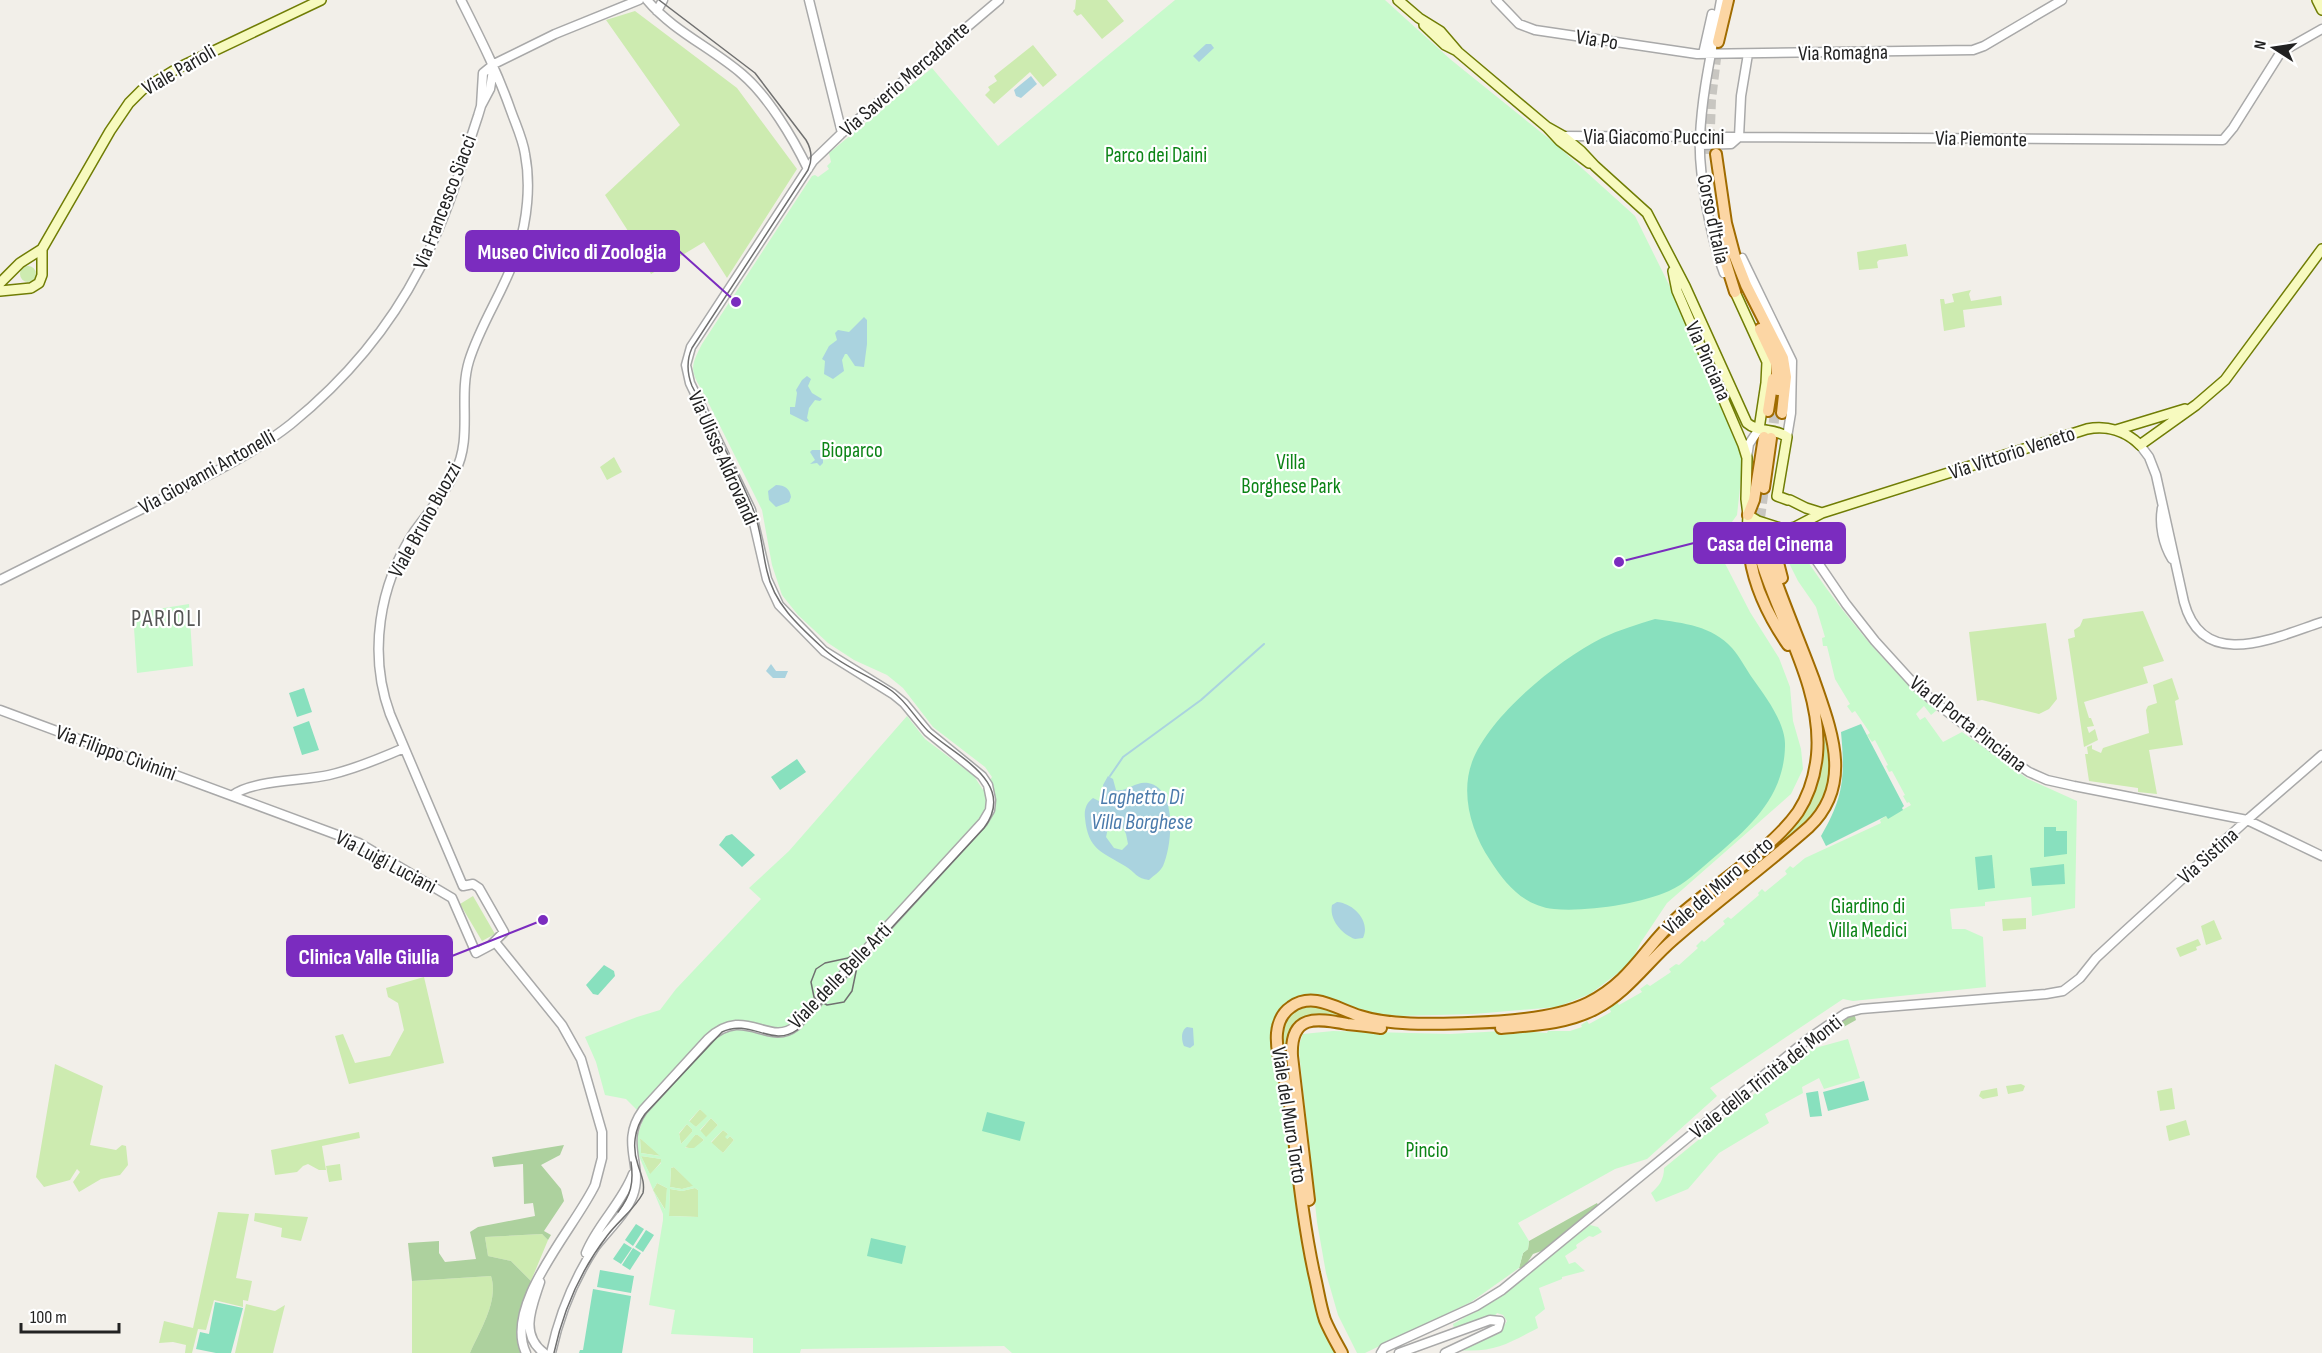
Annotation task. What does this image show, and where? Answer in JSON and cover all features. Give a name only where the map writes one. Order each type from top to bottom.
[{"type":"main road","name":"Viale Parioli","points":[[42,249],[110,130],[129,103],[142,90],[178,68],[321,0]]},
{"type":"main road","name":"Via Pinciana","points":[[1398,0],[1419,18],[1443,44],[1458,52],[1547,127],[1586,154],[1595,166],[1645,210],[1685,286],[1746,421],[1751,427],[1772,436]]},
{"type":"main road","points":[[1728,0],[1722,42],[1734,0]]},
{"type":"main road","name":"Corso d'Italia","points":[[1713,154],[1722,198],[1726,223],[1736,257],[1758,309],[1780,349],[1785,365],[1786,382],[1775,412],[1773,355],[1739,283],[1720,224],[1713,154]]},
{"type":"main road","points":[[1722,198],[1742,258]]},
{"type":"main road","points":[[1720,224],[1724,254],[1735,292]]},
{"type":"main road","points":[[0,283],[18,265],[42,249]]},
{"type":"main road","points":[[0,291],[31,288],[38,284],[42,278],[42,249]]},
{"type":"main road","points":[[2116,430],[2130,436],[2140,445],[2196,405],[2228,377],[2322,249]]},
{"type":"main road","points":[[18,265],[30,261],[41,269]]},
{"type":"main road","name":"Via Pinciana","points":[[1671,263],[1677,291],[1741,438],[1747,458]]},
{"type":"main road","points":[[18,265],[15,279],[24,288]]},
{"type":"main road","points":[[1748,275],[1758,309]]},
{"type":"main road","name":"Corso d'Italia","points":[[1735,292],[1767,363],[1766,383],[1772,436],[1771,491]]},
{"type":"main road","name":"Via Vittorio Veneto","points":[[1748,514],[1758,522],[1785,529],[1795,527],[1822,513],[2077,432],[2099,428],[2116,430],[2196,405]]},
{"type":"main road","points":[[1748,514],[1772,436]]},
{"type":"main road","name":"Corso d'Italia","points":[[1747,458],[1747,535],[1750,557]]},
{"type":"main road","points":[[1771,491],[1808,509],[1822,513]]},
{"type":"main road","points":[[1750,557],[1769,613],[1802,659]]},
{"type":"main road","points":[[1769,560],[1780,575],[1804,637],[1802,659]]},
{"type":"main road","name":"Viale del Muro Torto","points":[[1342,1353],[1323,1313],[1308,1246],[1288,1095],[1278,1043],[1277,1031],[1282,1017],[1293,1005],[1313,1000],[1375,1020],[1472,1023],[1560,1013],[1583,1005],[1608,991],[1634,969],[1677,917],[1774,837],[1802,805],[1809,789],[1816,765],[1817,727],[1802,659],[1769,560]]},
{"type":"main road","name":"Viale del Muro Torto","points":[[1349,1353],[1330,1312],[1313,1238],[1292,1056],[1292,1041],[1297,1029],[1305,1022],[1315,1019],[1389,1029],[1456,1030],[1547,1024],[1583,1015],[1618,995],[1676,937],[1809,827],[1824,808],[1834,783],[1835,750],[1828,721],[1802,659]]},
{"type":"street","name":"Viale Bruno Buozzi","points":[[461,0],[494,64],[523,146],[527,165],[526,206],[520,243],[506,281],[468,364],[464,439],[460,462],[449,483],[414,532],[399,560],[383,609],[379,647],[382,685],[404,748],[463,886],[473,884],[480,890],[504,932],[495,942]]},
{"type":"street","points":[[494,64],[569,28],[639,0]]},
{"type":"street","points":[[647,0],[657,11],[750,81],[797,147],[808,169]]},
{"type":"street","points":[[657,11],[663,0]]},
{"type":"street","points":[[809,0],[842,133]]},
{"type":"street","name":"Via Saverio Mercadante","points":[[813,161],[842,133],[999,0]]},
{"type":"street","name":"Via Po","points":[[1496,0],[1517,22],[1528,28],[1706,54]]},
{"type":"street","name":"Corso d'Italia","points":[[1716,0],[1706,54],[1700,141],[1715,245],[1725,275],[1735,292]]},
{"type":"street","name":"Corso d'Italia","points":[[1706,54],[1721,0]]},
{"type":"street","name":"Via Romagna","points":[[1706,54],[1976,49],[2062,0]]},
{"type":"street","name":"Via Piemonte","points":[[1738,137],[2224,140],[2279,55],[2322,29]]},
{"type":"street","points":[[1738,137],[1741,96],[1748,54]]},
{"type":"street","name":"Via Francesco Siacci","points":[[386,326],[415,279],[435,239],[481,106],[483,73],[494,64]]},
{"type":"street","name":"Via Giacomo Puccini","points":[[1559,136],[1700,141],[1738,137]]},
{"type":"street","name":"Via Ulisse Aldrovandi","points":[[813,161],[691,347],[686,362],[687,376],[752,510],[767,579],[779,604],[828,654],[888,690],[903,702],[926,731],[983,777],[989,788],[991,799]]},
{"type":"street","name":"Corso d'Italia","points":[[1742,258],[1748,275],[1788,349],[1792,361],[1792,402],[1772,436],[1749,444],[1747,458]]},
{"type":"street","name":"Via Giovanni Antonelli","points":[[0,580],[215,472],[252,451],[322,398],[386,326]]},
{"type":"street","points":[[2140,445],[2153,464],[2187,612],[2197,628],[2216,641],[2238,646],[2249,645],[2322,622]]},
{"type":"street","points":[[2163,502],[2160,518],[2166,549],[2175,563]]},
{"type":"street","name":"Via di Porta Pinciana","points":[[1750,557],[1769,560],[1800,553],[1814,557],[1875,641],[1915,685],[2024,769],[2043,778],[2074,786],[2247,820],[2322,856]]},
{"type":"street","name":"Via Filippo Civinini","points":[[0,710],[252,804]]},
{"type":"street","points":[[233,795],[254,786],[328,775],[358,767],[404,748]]},
{"type":"street","name":"Via Sistina","points":[[2027,995],[2056,993],[2068,988],[2097,958],[2247,820],[2322,755]]},
{"type":"street","name":"Viale delle Belle Arti","points":[[634,1170],[631,1139],[636,1120],[704,1043],[720,1029],[732,1024],[742,1024],[781,1034],[796,1026],[983,822],[990,810],[991,799]]},
{"type":"street","name":"Via Luigi Luciani","points":[[252,804],[354,841],[452,898],[476,953],[495,942]]},
{"type":"street","points":[[495,942],[570,1036],[589,1080],[602,1132],[601,1165],[595,1185],[531,1292],[522,1317],[521,1338],[526,1353]]},
{"type":"street","name":"Viale della Trinità dei Monti","points":[[1381,1353],[1384,1348],[1435,1326],[1495,1294],[1808,1039],[1846,1013],[1861,1009],[2027,995]]},
{"type":"street","points":[[581,1271],[600,1240],[627,1206],[634,1191],[634,1170]]},
{"type":"street","points":[[551,1353],[562,1313],[590,1245],[625,1193],[634,1170]]},
{"type":"street","points":[[544,1271],[528,1329],[533,1342],[544,1353]]},
{"type":"street","points":[[1399,1353],[1490,1320],[1500,1321],[1498,1328],[1445,1353]]},
{"type":"green space","points":[[1076,0],[1107,0],[1124,21],[1102,39],[1081,14],[1077,16],[1073,11]]},
{"type":"green space","name":"Villa Borghese Park","points":[[1175,0],[1385,0],[1450,59],[1553,142],[1635,216],[1718,384],[1744,451],[1737,515],[1719,540],[1717,548],[1750,612],[1779,658],[1790,687],[1793,721],[1801,749],[1803,769],[1791,794],[1667,903],[1641,942],[1630,964],[1590,994],[1557,1007],[1474,1014],[1400,1016],[1371,1014],[1332,999],[1311,995],[1291,1001],[1281,1011],[1283,1095],[1301,1239],[1318,1316],[1337,1353],[1012,1353],[1004,1346],[801,1349],[800,1353],[753,1353],[753,1338],[671,1334],[675,1310],[649,1305],[663,1220],[663,1214],[653,1191],[665,1210],[667,1188],[657,1183],[653,1190],[637,1151],[638,1134],[644,1117],[626,1099],[605,1095],[596,1062],[585,1037],[660,1010],[676,989],[761,899],[749,888],[789,851],[907,716],[925,739],[974,776],[983,790],[992,777],[985,767],[933,727],[903,688],[887,675],[854,660],[828,643],[798,615],[782,595],[772,565],[762,510],[696,379],[693,369],[695,358],[812,176],[818,177],[829,169],[827,166],[831,162],[829,153],[932,68],[998,146]],"holes":[[[700,1109],[707,1116],[696,1127],[689,1121]],[[711,1118],[718,1125],[706,1137],[700,1130]],[[687,1124],[692,1132],[681,1144],[679,1133]],[[723,1130],[728,1134],[725,1137],[727,1139],[730,1136],[734,1140],[723,1153],[711,1142]],[[695,1135],[704,1140],[694,1148],[685,1148]],[[640,1139],[641,1139],[660,1156],[641,1153]],[[641,1156],[661,1159],[661,1163],[650,1174]],[[674,1167],[693,1186],[682,1189],[670,1187],[671,1168]],[[695,1188],[698,1190],[698,1217],[669,1216],[670,1189],[682,1191]]]},
{"type":"green space","points":[[635,11],[737,88],[797,169],[727,278],[704,242],[651,274],[605,195],[680,125],[606,20]]},
{"type":"green space","points":[[1033,45],[1057,75],[1043,87],[1030,72],[994,104],[985,95],[990,90],[988,87],[997,81],[994,76]]},
{"type":"green space","points":[[1906,244],[1908,256],[1879,260],[1878,268],[1859,270],[1857,252]]},
{"type":"green space","points":[[28,266],[34,268],[36,274],[34,280],[28,282],[22,280],[20,274],[22,268]]},
{"type":"green space","points":[[1971,290],[1969,294],[1971,301],[2001,296],[2002,305],[1963,310],[1965,327],[1944,331],[1940,299],[1944,299],[1945,304],[1954,302],[1952,294]]},
{"type":"green space","points":[[614,457],[622,472],[607,480],[600,467]]},
{"type":"green space","points":[[1786,557],[1806,559],[1866,639],[1900,676],[1937,710],[1931,715],[1924,706],[1916,714],[1920,720],[1925,717],[1943,742],[1962,732],[2028,779],[2077,801],[2075,908],[2032,916],[2031,897],[1985,902],[1985,906],[1950,909],[1952,929],[1965,929],[1983,937],[1986,987],[1853,1001],[1843,999],[1710,1088],[1717,1096],[1647,1159],[1615,1169],[1518,1223],[1529,1241],[1528,1249],[1523,1253],[1519,1268],[1471,1302],[1365,1353],[1357,1353],[1338,1315],[1326,1273],[1317,1222],[1299,1052],[1303,1034],[1333,1031],[1450,1034],[1519,1030],[1547,1033],[1548,1031],[1570,1031],[1582,1027],[1581,1025],[1587,1021],[1589,1024],[1611,1012],[1609,1007],[1617,1002],[1619,1005],[1642,992],[1640,989],[1647,984],[1650,986],[1671,972],[1669,969],[1676,964],[1679,965],[1698,948],[1696,946],[1702,940],[1704,942],[1725,924],[1723,921],[1728,917],[1731,919],[1759,895],[1762,889],[1765,892],[1787,874],[1785,871],[1790,866],[1793,868],[1805,858],[1881,823],[1880,820],[1886,816],[1888,818],[1911,805],[1903,796],[1905,795],[1892,771],[1889,772],[1886,766],[1888,765],[1875,740],[1872,742],[1867,735],[1870,733],[1855,711],[1852,713],[1847,706],[1850,704],[1835,679],[1827,646],[1823,646],[1822,638],[1825,637],[1816,607],[1798,581]]},
{"type":"green space","points":[[189,604],[193,666],[137,673],[133,613]]},
{"type":"green space","points":[[2143,611],[2164,661],[2143,667],[2148,683],[2084,702],[2094,726],[2087,727],[2089,733],[2095,729],[2098,740],[2084,747],[2068,639],[2075,637],[2074,630],[2080,626],[2083,619]]},
{"type":"green space","points":[[1655,619],[1687,624],[1706,630],[1724,641],[1735,652],[1769,702],[1782,729],[1785,746],[1778,782],[1761,811],[1738,837],[1675,888],[1643,900],[1597,908],[1567,910],[1534,904],[1509,886],[1490,860],[1478,838],[1468,800],[1467,787],[1472,762],[1481,744],[1509,708],[1546,675],[1602,638]]},
{"type":"green space","points":[[2046,623],[2057,699],[2049,709],[2039,714],[1982,700],[1977,701],[1969,632]]},
{"type":"green space","points":[[2172,678],[2179,699],[2175,701],[2183,745],[2149,750],[2157,794],[2138,792],[2138,788],[2089,781],[2085,754],[2088,754],[2087,747],[2092,745],[2092,749],[2101,753],[2103,748],[2149,733],[2146,710],[2148,706],[2157,703],[2153,685]]},
{"type":"green space","points":[[304,688],[312,712],[297,717],[289,693]]},
{"type":"green space","points":[[1821,712],[1829,742],[1831,768],[1825,794],[1810,821],[1644,963],[1681,920],[1795,822],[1822,741]]},
{"type":"green space","points":[[309,721],[319,750],[302,755],[293,727]]},
{"type":"green space","points":[[1861,724],[1904,806],[1903,810],[1826,846],[1821,836],[1829,822],[1841,786],[1843,761],[1841,732]]},
{"type":"green space","points":[[797,759],[806,772],[780,790],[771,777]]},
{"type":"green space","points":[[2044,827],[2056,827],[2056,831],[2067,831],[2067,854],[2044,857]]},
{"type":"green space","points":[[732,834],[755,855],[742,867],[719,845],[726,836]]},
{"type":"green space","points":[[1992,855],[1995,888],[1978,890],[1975,857]]},
{"type":"green space","points":[[2064,864],[2065,884],[2032,886],[2030,868]]},
{"type":"green space","points":[[473,896],[495,934],[482,941],[460,904]]},
{"type":"green space","points":[[2026,918],[2026,929],[2003,931],[2002,919]]},
{"type":"green space","points":[[2214,920],[2222,939],[2206,945],[2201,926]]},
{"type":"green space","points":[[2198,939],[2201,945],[2196,947],[2197,950],[2180,957],[2176,948]]},
{"type":"green space","points":[[604,965],[614,971],[615,976],[598,995],[593,994],[586,985]]},
{"type":"green space","points":[[424,977],[444,1063],[349,1084],[335,1036],[343,1034],[355,1063],[390,1056],[404,1030],[398,1003],[388,997],[386,988]]},
{"type":"green space","points":[[1318,1004],[1370,1023],[1296,1023],[1289,1033],[1288,1042],[1293,1100],[1283,1055],[1285,1021],[1294,1011],[1304,1006]]},
{"type":"green space","points":[[1854,1013],[1856,1020],[1817,1042],[1812,1038],[1845,1016]]},
{"type":"green space","points":[[1848,1039],[1860,1078],[1824,1089],[1819,1078],[1802,1087],[1803,1093],[1765,1114],[1769,1123],[1719,1153],[1688,1189],[1656,1202],[1651,1193],[1660,1182],[1664,1168],[1808,1050]]},
{"type":"green space","points":[[55,1064],[103,1086],[90,1145],[116,1150],[122,1145],[126,1146],[128,1165],[120,1175],[101,1179],[79,1192],[73,1182],[80,1172],[77,1169],[70,1180],[44,1187],[36,1177]]},
{"type":"green space","points":[[1864,1081],[1869,1100],[1828,1111],[1823,1092]]},
{"type":"green space","points":[[2021,1084],[2025,1086],[2023,1091],[2008,1094],[2006,1086]]},
{"type":"green space","points":[[1997,1088],[1998,1096],[1983,1099],[1979,1096],[1981,1091]]},
{"type":"green space","points":[[2172,1088],[2175,1109],[2160,1111],[2157,1091]]},
{"type":"green space","points":[[1818,1091],[1822,1116],[1810,1117],[1806,1093]]},
{"type":"green space","points":[[700,1109],[708,1116],[696,1127],[689,1122]]},
{"type":"green space","points":[[987,1112],[1025,1122],[1020,1141],[982,1131]]},
{"type":"green space","points":[[711,1118],[718,1125],[706,1138],[700,1131]]},
{"type":"green space","points":[[2186,1120],[2190,1135],[2169,1141],[2166,1126]]},
{"type":"green space","points":[[687,1124],[692,1132],[681,1144],[679,1134]]},
{"type":"green space","points":[[723,1130],[728,1134],[727,1139],[730,1136],[734,1140],[723,1153],[711,1143]]},
{"type":"green space","points":[[359,1132],[360,1138],[322,1146],[326,1170],[319,1170],[308,1164],[297,1172],[275,1175],[271,1150]]},
{"type":"green space","points":[[695,1135],[704,1140],[694,1149],[684,1147]]},
{"type":"green space","points":[[640,1138],[661,1156],[641,1153]]},
{"type":"green space","points":[[564,1145],[560,1155],[541,1165],[561,1189],[564,1201],[544,1231],[551,1235],[548,1240],[542,1234],[485,1237],[488,1256],[511,1261],[531,1281],[518,1324],[522,1353],[470,1353],[491,1305],[493,1286],[491,1276],[412,1281],[408,1243],[439,1241],[439,1253],[445,1262],[476,1259],[470,1232],[478,1227],[535,1216],[533,1203],[524,1204],[523,1164],[494,1167],[492,1157]]},
{"type":"green space","points":[[641,1156],[662,1159],[650,1175]]},
{"type":"green space","points":[[340,1164],[342,1180],[329,1182],[326,1166]]},
{"type":"green space","points":[[674,1167],[694,1186],[682,1189],[670,1187],[671,1168]]},
{"type":"green space","points":[[657,1183],[667,1188],[666,1211],[653,1190]]},
{"type":"green space","points":[[695,1188],[698,1190],[698,1217],[669,1216],[670,1189],[682,1191]]},
{"type":"green space","points":[[1597,1203],[1598,1205],[1547,1249],[1533,1254],[1523,1269],[1519,1268],[1523,1253],[1528,1249],[1529,1241]]},
{"type":"green space","points":[[218,1212],[249,1214],[236,1278],[252,1281],[248,1301],[243,1300],[243,1307],[214,1300],[206,1330],[198,1329],[192,1353],[185,1353],[186,1345],[173,1342],[159,1343],[164,1321],[193,1328]]},
{"type":"green space","points":[[255,1213],[308,1217],[301,1241],[281,1237],[282,1228],[254,1221]]},
{"type":"green space","points":[[636,1224],[644,1229],[633,1246],[625,1240]]},
{"type":"green space","points":[[1590,1225],[1598,1227],[1602,1232],[1593,1237],[1589,1236],[1565,1256],[1569,1264],[1575,1262],[1585,1271],[1562,1277],[1562,1279],[1539,1288],[1545,1309],[1535,1317],[1538,1328],[1491,1349],[1458,1350],[1500,1332],[1507,1321],[1503,1315],[1497,1313],[1494,1317],[1454,1328],[1453,1324],[1494,1301]]},
{"type":"green space","points":[[646,1230],[654,1235],[643,1252],[635,1247]]},
{"type":"green space","points":[[542,1234],[548,1240],[531,1281],[511,1261],[488,1256],[485,1237]]},
{"type":"green space","points":[[871,1238],[906,1246],[902,1264],[867,1256]]},
{"type":"green space","points":[[624,1243],[632,1248],[621,1264],[613,1259]]},
{"type":"green space","points":[[633,1248],[641,1253],[630,1270],[622,1265]]},
{"type":"green space","points":[[600,1270],[634,1276],[631,1293],[597,1287]]},
{"type":"green space","points":[[491,1276],[493,1286],[491,1305],[470,1353],[412,1353],[412,1281]]},
{"type":"green space","points":[[593,1289],[631,1296],[622,1353],[579,1353],[583,1350]]},
{"type":"green space","points":[[215,1302],[243,1308],[231,1353],[196,1349],[200,1332],[209,1334]]},
{"type":"green space","points":[[246,1304],[275,1311],[285,1305],[273,1353],[235,1353]]},
{"type":"water","points":[[1206,44],[1211,44],[1214,48],[1199,62],[1193,56]]},
{"type":"water","points":[[1031,76],[1037,84],[1021,98],[1016,96],[1014,90]]},
{"type":"water","points":[[864,317],[867,320],[867,344],[864,367],[855,366],[845,354],[842,360],[844,371],[833,379],[824,374],[825,361],[822,359],[829,346],[837,340],[835,333],[838,330],[849,332]]},
{"type":"water","points":[[807,376],[811,379],[808,386],[812,393],[822,399],[815,400],[809,408],[807,418],[809,421],[806,422],[790,414],[790,407],[795,407],[796,390]]},
{"type":"water","points":[[820,450],[823,453],[823,463],[820,466],[817,463],[810,464],[815,460],[810,452]]},
{"type":"water","points":[[776,485],[786,488],[791,497],[789,502],[776,507],[769,500],[768,491]]},
{"type":"water","points":[[771,664],[776,671],[788,671],[785,678],[773,678],[766,671]]},
{"type":"water","name":"Laghetto Di Villa Borghese","points":[[1108,776],[1113,779],[1116,790],[1148,783],[1158,787],[1164,795],[1170,819],[1169,845],[1163,866],[1149,880],[1139,877],[1103,853],[1089,837],[1085,809],[1093,798],[1099,801],[1105,798],[1103,785]],"holes":[[[1114,825],[1122,826],[1128,844],[1122,850],[1114,848],[1106,837],[1108,828]]]},
{"type":"water","points":[[1337,902],[1354,909],[1363,919],[1365,932],[1363,938],[1350,937],[1338,926],[1332,916],[1332,905]]},
{"type":"water","points":[[1187,1027],[1193,1028],[1194,1045],[1190,1048],[1184,1046],[1182,1041]]},
{"type":"waterway","points":[[1110,776],[1123,757],[1201,700],[1264,644]]},
{"type":"tunnel","points":[[1709,154],[1711,100],[1718,42]]},
{"type":"tunnel","points":[[1772,438],[1775,411]]},
{"type":"tunnel","points":[[1762,563],[1759,526],[1764,488]]},
{"type":"tram line","points":[[554,1353],[562,1322],[581,1277],[607,1236],[643,1193],[643,1182],[636,1159],[635,1145],[636,1132],[645,1114],[722,1032],[742,1028],[779,1036],[788,1035],[797,1030],[984,828],[992,812],[993,797],[988,784],[979,772],[928,731],[892,691],[841,662],[825,650],[790,615],[776,595],[771,583],[753,509],[732,462],[692,386],[688,362],[692,348],[808,170],[811,151],[806,140],[755,73],[659,0]]},
{"type":"tram line","points":[[857,967],[852,991],[844,1002],[827,1005],[814,997],[811,982],[816,969],[825,963],[848,958],[865,946]]},
{"type":"tram line","points":[[618,1212],[630,1188],[631,1162]]},
{"type":"place","name":"Museo Civico di Zoologia","points":[[736,302]]},
{"type":"place","name":"Casa del Cinema","points":[[1619,562]]},
{"type":"place","name":"Clinica Valle Giulia","points":[[543,920]]},
{"type":"district","name":"PARIOLI","points":[[167,618]]},
{"type":"park label","name":"Parco dei Daini","points":[[1156,155]]},
{"type":"park label","name":"Bioparco","points":[[852,450]]},
{"type":"park label","name":"Giardino di Villa Medici","points":[[1868,918]]},
{"type":"park label","name":"Pincio","points":[[1427,1150]]}]
